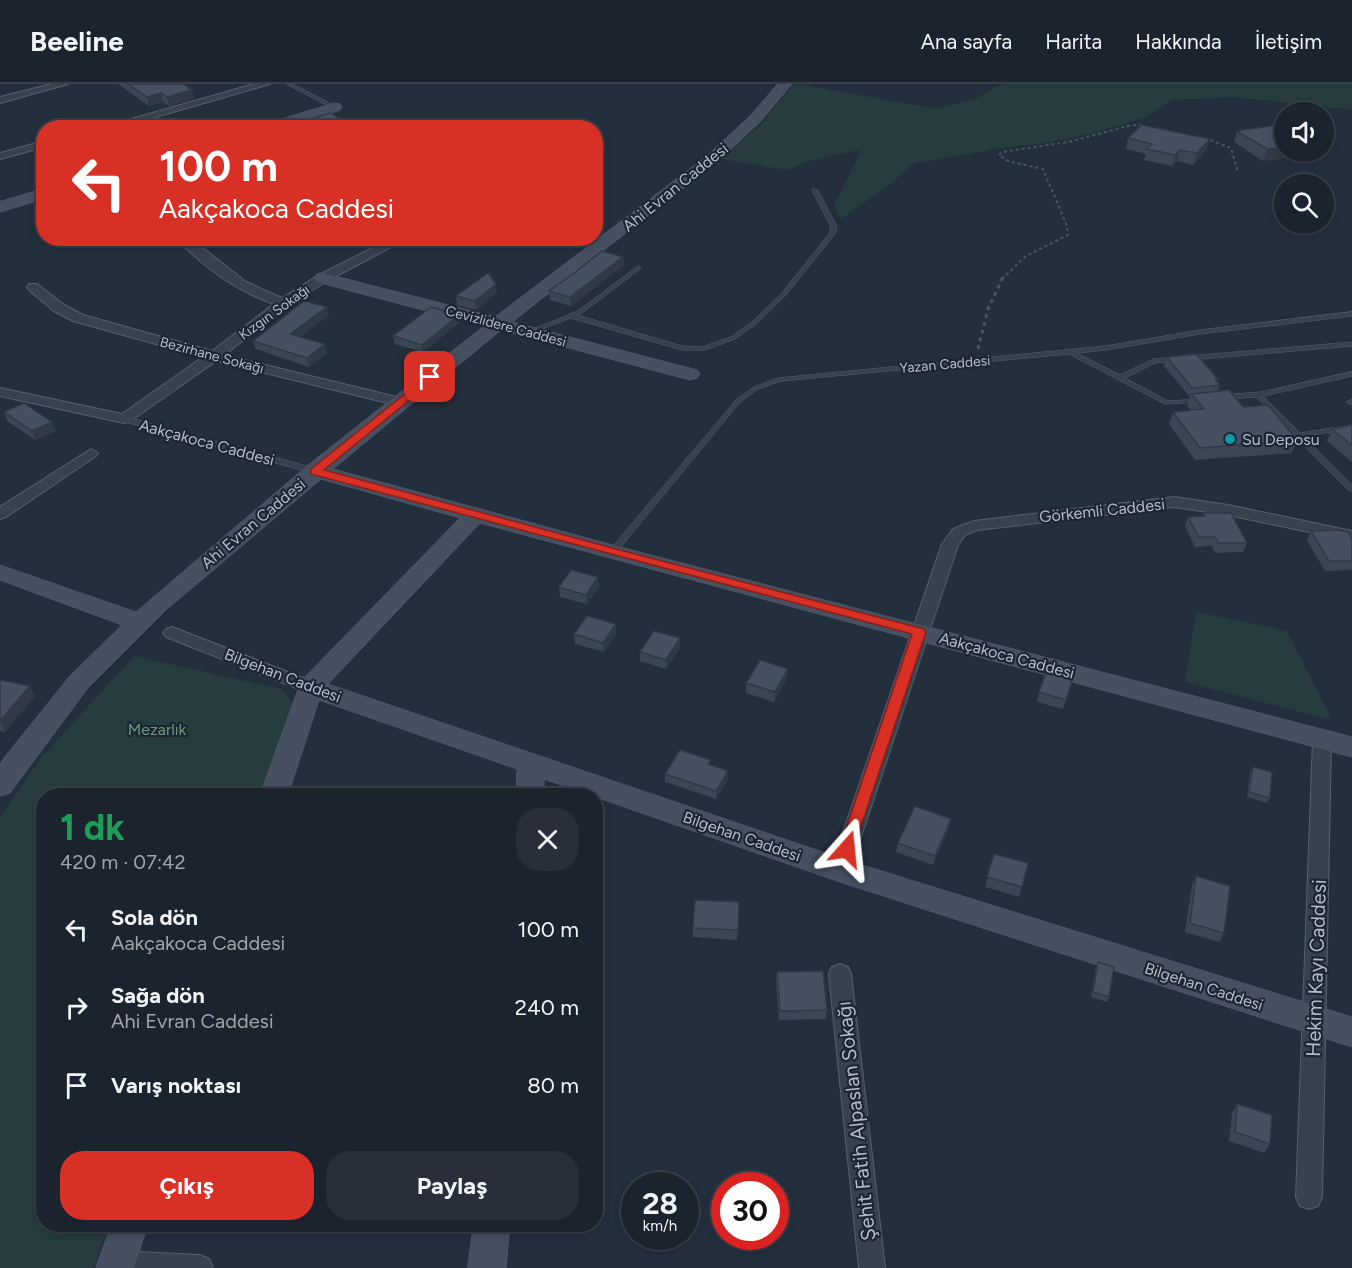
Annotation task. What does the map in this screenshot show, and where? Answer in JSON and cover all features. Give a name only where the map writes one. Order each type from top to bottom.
[{"type":"street","points":[[0,100],[63,84]]},
{"type":"street","points":[[134,120],[265,84]]},
{"type":"street","name":"Ahi Evran Caddesi","points":[[603,243],[713,158],[755,119],[785,84]]},
{"type":"street","points":[[294,120],[335,107]]},
{"type":"street","points":[[0,156],[36,146]]},
{"type":"street","points":[[0,207],[36,196]]},
{"type":"street","points":[[192,246],[248,289],[283,303]]},
{"type":"street","name":"Kızgın Sokağı","points":[[124,419],[214,357],[283,303],[375,246]]},
{"type":"street","name":"Ahi Evran Caddesi","points":[[0,786],[7,764],[78,683],[182,583],[400,402],[599,246]]},
{"type":"street","name":"Cevizlidere Caddesi","points":[[323,278],[690,374]]},
{"type":"street","name":"Bezirhane Sokağı","points":[[33,287],[59,308],[78,318],[214,357],[400,402]]},
{"type":"street","name":"Aakçakoca Caddesi","points":[[0,392],[124,419]]},
{"type":"street","points":[[0,514],[91,453]]},
{"type":"street","name":"Aakçakoca Caddesi","points":[[315,471],[612,552],[1352,747]]},
{"type":"street","name":"Görkemli Caddesi","points":[[919,632],[950,544],[959,532],[974,526],[1174,502],[1217,508],[1352,536]]},
{"type":"street","points":[[276,788],[310,687],[475,515]]},
{"type":"street","points":[[0,573],[139,622]]},
{"type":"street","points":[[840,870],[919,632]]},
{"type":"street","name":"Bilgehan Caddesi","points":[[172,633],[310,687],[840,870],[1352,1032]]},
{"type":"street","name":"Hekim Kayı Caddesi","points":[[1309,1197],[1322,740]]},
{"type":"street","points":[[530,788],[531,763]]},
{"type":"street","name":"Şehit Fatih Alpaslan Sokağı","points":[[840,974],[872,1268]]},
{"type":"street","points":[[127,1232],[116,1266],[200,1268]]},
{"type":"street","points":[[487,1268],[491,1232]]},
{"type":"lane","points":[[289,84],[335,107]]},
{"type":"lane","points":[[572,316],[696,350],[733,338],[754,323],[783,295],[832,234],[834,227],[815,190]]},
{"type":"lane","points":[[529,332],[572,316],[638,268]]},
{"type":"lane","name":"Yazan Caddesi","points":[[612,552],[738,401],[756,388],[780,379],[1071,352],[1200,332],[1352,314]]},
{"type":"lane","points":[[1119,378],[1154,361],[1352,344]]},
{"type":"lane","points":[[1071,352],[1167,403],[1257,394],[1352,374]]},
{"type":"lane","points":[[1257,394],[1352,489]]},
{"type":"lane","name":"Aakçakoca Caddesi","points":[[124,419],[315,471]]},
{"type":"lane","points":[[1298,435],[1352,427]]},
{"type":"path","points":[[975,361],[984,316],[997,284],[1026,256],[1068,235],[1067,226],[1043,170],[1035,165],[1004,160],[999,155],[1002,152],[1068,142],[1132,125],[1152,128]]},
{"type":"path","points":[[1205,138],[1231,148],[1238,172]]},
{"type":"green space","points":[[797,84],[937,109],[975,99],[1003,84],[1352,84],[1352,110],[1334,108],[1334,102],[1278,102],[1232,97],[1171,100],[1144,118],[1093,133],[1046,143],[1000,148],[912,164],[892,183],[842,218],[839,217],[834,206],[862,149],[806,162],[788,170],[722,159],[764,121],[792,86]]},
{"type":"green space","points":[[1196,612],[1287,631],[1332,720],[1185,682]]},
{"type":"green space","name":"Mezarlık","points":[[134,656],[281,689],[293,702],[262,788],[36,788],[36,1232],[106,1232],[93,1268],[0,1268],[0,818],[41,758]]},
{"type":"building","points":[[128,84],[183,84],[192,90],[167,97],[161,93],[147,97]]},
{"type":"building","points":[[330,113],[343,120],[308,120]]},
{"type":"building","points":[[1142,125],[1210,139],[1197,153],[1180,150],[1175,155],[1147,149],[1152,144],[1128,138]]},
{"type":"building","points":[[1274,125],[1274,148],[1267,149],[1237,131]]},
{"type":"building","points":[[602,251],[623,257],[570,297],[549,291],[573,274]]},
{"type":"building","points":[[488,273],[496,284],[475,301],[456,296]]},
{"type":"building","points":[[304,301],[327,307],[290,334],[325,344],[307,358],[253,341]]},
{"type":"building","points":[[431,307],[459,315],[422,345],[393,336]]},
{"type":"building","points":[[1196,354],[1218,379],[1215,379],[1220,385],[1192,388],[1167,357]]},
{"type":"building","points":[[1229,390],[1243,407],[1268,405],[1297,440],[1200,448],[1173,412],[1204,409],[1191,394]]},
{"type":"building","points":[[24,403],[52,422],[32,431],[4,412]]},
{"type":"building","points":[[1352,425],[1352,445],[1332,429]]},
{"type":"building","points":[[1203,513],[1231,513],[1247,543],[1218,543],[1215,537],[1199,537],[1188,517],[1205,516]]},
{"type":"building","points":[[1311,531],[1348,532],[1352,539],[1352,561],[1329,561]]},
{"type":"building","points":[[571,570],[598,577],[586,595],[559,587]]},
{"type":"building","points":[[587,616],[616,624],[603,643],[574,634]]},
{"type":"building","points":[[654,631],[680,638],[666,660],[640,652]]},
{"type":"building","points":[[760,660],[788,669],[775,692],[746,683]]},
{"type":"building","points":[[1048,667],[1074,675],[1066,700],[1039,692]]},
{"type":"building","points":[[0,680],[30,686],[0,721]]},
{"type":"building","points":[[680,750],[711,760],[708,764],[728,771],[716,791],[665,774]]},
{"type":"building","points":[[1253,767],[1272,772],[1270,798],[1249,792]]},
{"type":"building","points":[[915,806],[951,819],[935,856],[898,843]]},
{"type":"building","points":[[994,854],[1028,863],[1022,887],[987,877]]},
{"type":"building","points":[[1196,876],[1230,886],[1224,933],[1190,923]]},
{"type":"building","points":[[695,900],[739,902],[738,930],[693,928]]},
{"type":"building","points":[[1098,962],[1114,967],[1109,997],[1093,992]]},
{"type":"building","points":[[823,971],[827,1010],[780,1011],[777,972]]},
{"type":"building","points":[[1237,1104],[1272,1115],[1270,1144],[1235,1132]]},
{"type":"place","name":"Su Deposu","points":[[1230,439]]},
{"type":"route","points":[[430,377],[315,471],[919,632],[847,849]]}]
